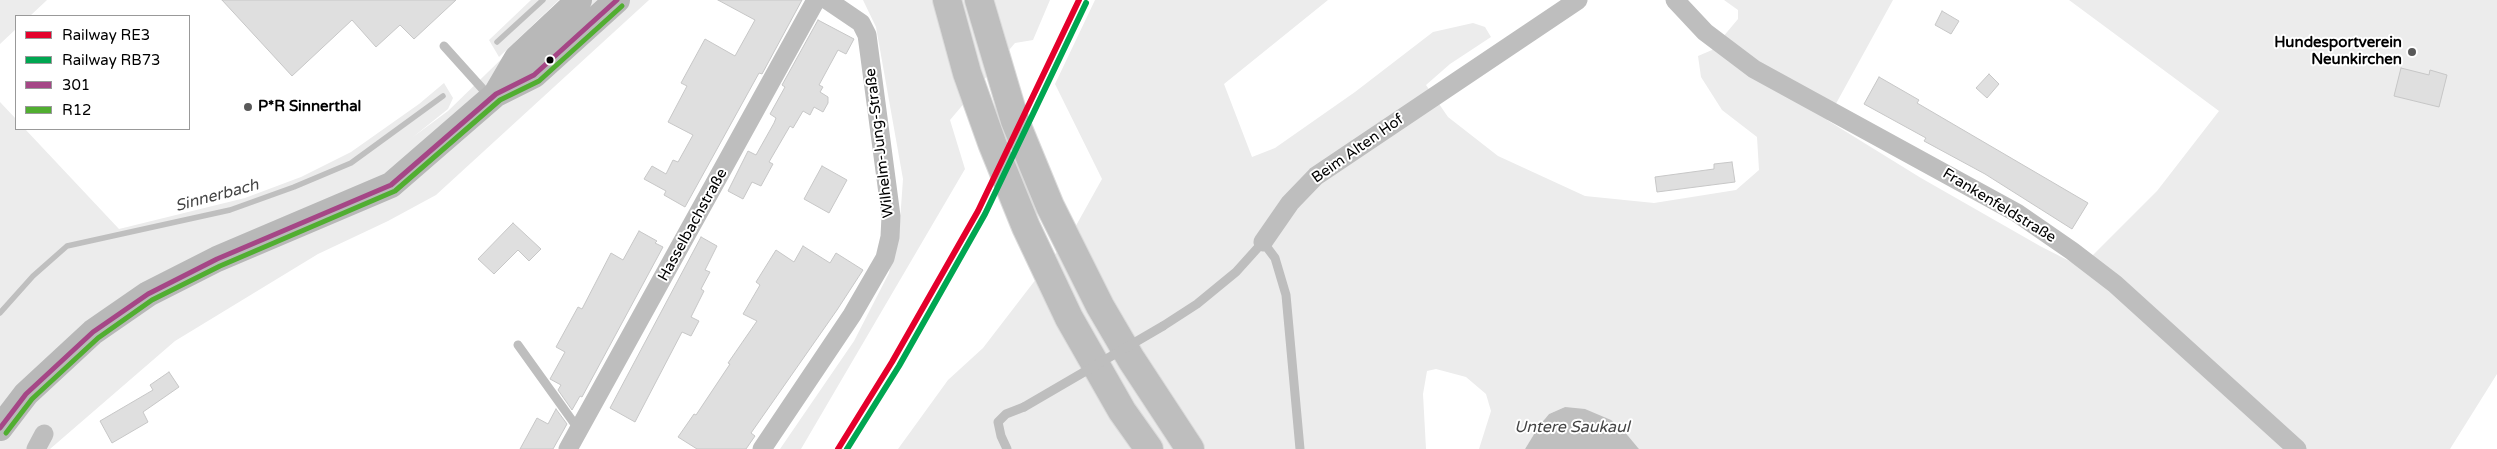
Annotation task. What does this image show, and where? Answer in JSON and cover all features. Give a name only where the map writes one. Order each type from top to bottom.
[{"type":"highway","points":[[947,0],[966,73],[1026,226],[1069,318],[1122,411],[1149,449]]},
{"type":"highway","points":[[979,0],[1015,121],[1050,206],[1100,306],[1126,352],[1190,449]]},
{"type":"main road","points":[[494,96],[516,58],[579,0]]},
{"type":"main road","points":[[0,428],[26,394],[93,332],[140,299],[217,259],[391,185],[494,96],[534,75],[618,0]]},
{"type":"street","name":"Hasselbachstraße","points":[[568,449],[816,0]]},
{"type":"street","name":"Wilhelm-Jung-Straße","points":[[762,449],[852,315],[885,258],[890,237],[891,216],[867,35],[861,23],[827,0]]},
{"type":"street","name":"Beim Alten Hof","points":[[1263,242],[1290,203],[1316,176],[1578,0]]},
{"type":"street","name":"Frankenfeldstraße","points":[[1675,0],[1705,32],[1754,69],[2016,213],[2072,251],[2115,284],[2297,449]]},
{"type":"lane","points":[[444,46],[494,96]]},
{"type":"lane","points":[[1263,242],[1275,258],[1286,295],[1300,449]]},
{"type":"lane","name":"Beim Alten Hof","points":[[1007,449],[1001,436],[998,422],[1006,414],[1024,407],[1163,326],[1197,304],[1236,272],[1263,242]]},
{"type":"lane","points":[[518,345],[580,430]]},
{"type":"shaded area","points":[[0,0],[47,0],[31,15],[15,15],[15,30],[0,44]]},
{"type":"shaded area","points":[[531,0],[559,0],[499,57],[489,40]]},
{"type":"shaded area","points":[[562,0],[649,0],[436,195],[388,221],[318,254],[175,341],[50,449],[0,449],[0,102],[15,118],[15,130],[26,130],[119,229],[245,198],[301,177],[351,152],[419,104],[444,83],[453,98],[448,109],[413,137],[448,111]]},
{"type":"shaded area","points":[[863,0],[1050,0],[1033,40],[1015,43],[950,120],[965,169],[801,449],[780,449],[854,341],[889,273],[900,221],[903,179],[876,27]]},
{"type":"shaded area","points":[[1095,0],[1328,0],[1224,84],[1252,157],[1275,148],[1355,92],[1433,32],[1473,23],[1485,27],[1491,37],[1450,64],[1426,85],[1448,117],[1498,156],[1585,196],[1654,203],[1736,190],[1759,170],[1757,137],[1722,110],[1701,77],[1698,56],[1712,50],[1738,19],[1738,10],[1724,0],[1893,0],[1827,120],[1921,178],[2040,246],[2081,267],[2157,191],[2219,111],[2069,0],[2497,0],[2497,374],[2450,449],[1639,449],[1624,431],[1565,407],[1549,414],[1525,449],[1479,449],[1491,411],[1486,394],[1466,377],[1436,369],[1427,371],[1423,394],[1426,449],[898,449],[948,380],[983,348],[1073,231],[1102,179],[1055,84]]},
{"type":"water","name":"Untere Saukaul","points":[[1565,407],[1585,409],[1611,420],[1624,431],[1639,449],[1525,449],[1549,414]]},
{"type":"building","points":[[222,0],[456,0],[414,39],[400,25],[376,47],[352,20],[292,76]]},
{"type":"building","points":[[718,0],[802,0],[762,74],[759,73],[685,207],[664,195],[666,191],[644,179],[652,166],[666,174],[673,160],[678,162],[693,135],[668,122],[687,86],[681,83],[705,39],[735,56],[755,20]]},
{"type":"building","points":[[1942,11],[1959,21],[1951,34],[1935,25]]},
{"type":"building","points":[[818,20],[854,39],[846,54],[838,50],[819,85],[823,87],[820,92],[828,97],[828,103],[823,112],[814,107],[810,115],[803,111],[793,128],[790,126],[769,162],[773,164],[761,186],[752,182],[743,199],[728,191],[748,151],[756,155],[774,123],[776,118],[770,114],[785,87],[782,85]]},
{"type":"building","points":[[2401,68],[2429,75],[2430,70],[2447,75],[2439,107],[2394,96]]},
{"type":"building","points":[[1989,74],[1999,84],[1987,98],[1976,88]]},
{"type":"building","points":[[1879,77],[1919,100],[1917,103],[2088,203],[2072,229],[1985,174],[1924,141],[1926,138],[1864,104]]},
{"type":"building","points":[[1732,162],[1735,182],[1657,192],[1655,177],[1714,169],[1714,164]]},
{"type":"building","points":[[822,166],[847,180],[829,213],[804,199]]},
{"type":"building","points":[[513,223],[541,249],[529,261],[518,250],[494,274],[478,259]]},
{"type":"building","points":[[639,231],[657,241],[655,243],[663,247],[582,397],[580,396],[572,410],[558,390],[561,385],[550,379],[565,352],[556,347],[578,307],[582,309],[611,253],[623,260]]},
{"type":"building","points":[[701,237],[717,246],[705,270],[710,272],[701,289],[704,291],[691,317],[699,321],[691,336],[682,332],[635,422],[610,408]]},
{"type":"building","points":[[803,246],[830,263],[836,253],[863,270],[751,433],[755,436],[746,449],[697,449],[678,437],[694,414],[696,415],[757,321],[743,314],[760,285],[756,282],[776,250],[794,262]]},
{"type":"building","points":[[169,372],[179,387],[143,412],[148,422],[112,443],[100,421],[153,390],[150,385]]},
{"type":"building","points":[[556,409],[567,424],[553,449],[520,449],[537,418],[548,424]]},
{"type":"waterway","name":"Sinnerbach","points":[[497,42],[543,0]]},
{"type":"waterway","name":"Sinnerbach","points":[[0,313],[33,276],[67,246],[230,210],[294,187],[351,163],[443,96]]},
{"type":"rail line","name":"RE3","points":[[838,449],[892,362],[978,211],[1079,0]]},
{"type":"rail line","name":"RB73","points":[[847,449],[899,366],[985,214],[1086,3]]},
{"type":"transit line","name":"301","points":[[0,428],[26,394],[93,332],[148,294],[217,259],[391,185],[496,94],[534,75],[617,0]]},
{"type":"transit line","name":"R12","points":[[6,433],[32,399],[98,338],[152,300],[220,266],[395,191],[500,100],[539,81],[622,6]]},
{"type":"place","name":"Hundesportverein Neunkirchen","points":[[2412,52]]},
{"type":"place","name":"P*R Sinnerthal","points":[[248,107]]}]
